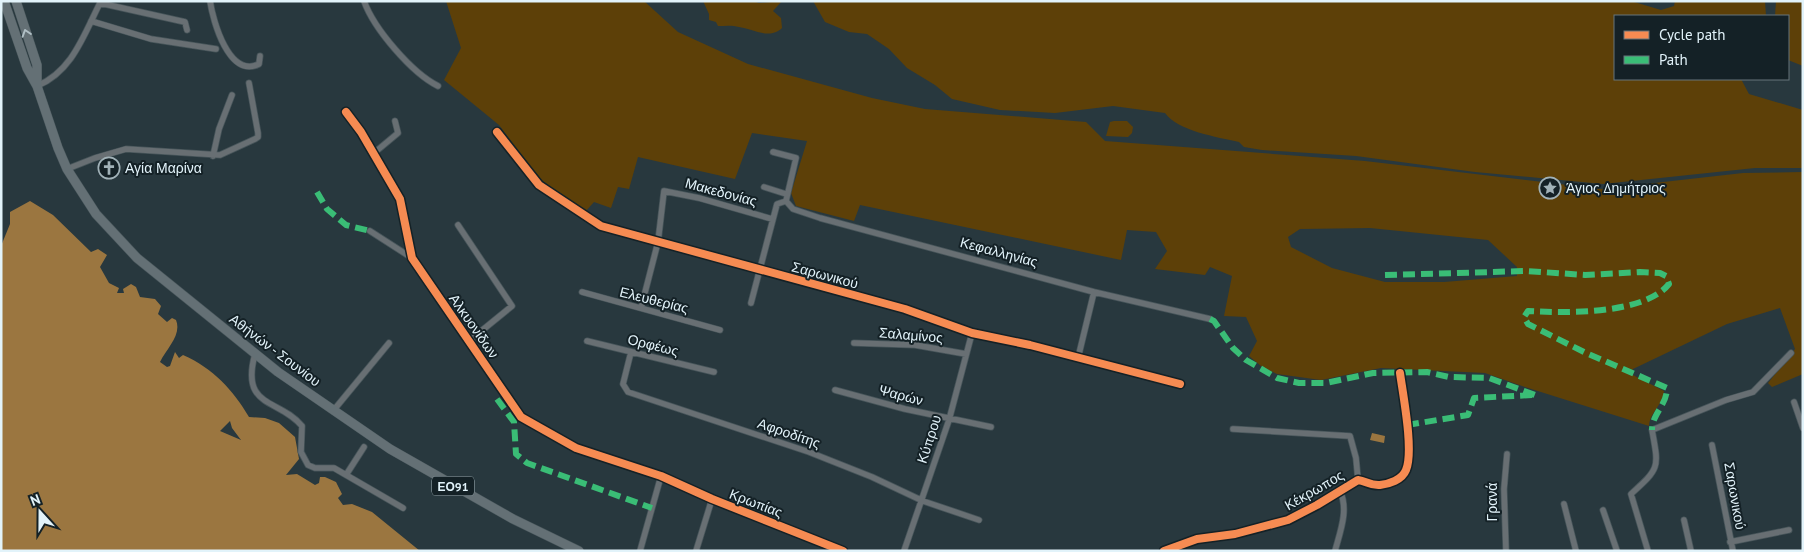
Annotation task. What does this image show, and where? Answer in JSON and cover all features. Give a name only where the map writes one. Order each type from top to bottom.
[{"type":"main road","name":"Αθήνών - Σουνίου","points":[[4,1],[27,68],[37,86],[67,169],[96,214],[137,258],[255,354],[333,411],[390,449],[513,519],[580,551]]},
{"type":"main road","name":"Αθήνών - Σουνίου","points":[[16,1],[37,65],[37,86]]},
{"type":"street","points":[[210,1],[214,23],[234,60],[250,66],[259,64],[260,56]]},
{"type":"street","points":[[364,1],[371,17],[403,58],[428,81],[438,86]]},
{"type":"street","points":[[37,86],[51,81],[62,72],[101,2],[185,22],[187,30]]},
{"type":"street","points":[[91,21],[151,39],[216,50]]},
{"type":"street","points":[[67,169],[126,149],[220,155],[258,136],[249,83]]},
{"type":"street","points":[[213,156],[219,129],[232,95]]},
{"type":"street","name":"Αλκυονίδων","points":[[346,112],[374,153],[400,199],[412,258],[521,417],[576,448],[661,476]]},
{"type":"street","points":[[374,153],[398,132],[395,121]]},
{"type":"street","name":"Σαρωνικού","points":[[497,132],[539,185],[588,219],[614,231],[905,309],[972,333],[1180,384]]},
{"type":"street","points":[[751,303],[772,219],[777,204],[786,201],[786,194],[796,158],[772,152]]},
{"type":"street","points":[[764,187],[786,194]]},
{"type":"street","name":"Μακεδονίας","points":[[658,242],[664,191],[699,198],[772,219]]},
{"type":"street","name":"Κεφαλληνίας","points":[[786,201],[793,209],[820,218],[1094,292],[1210,319]]},
{"type":"street","points":[[458,225],[512,306],[469,341]]},
{"type":"street","points":[[370,231],[412,258]]},
{"type":"street","points":[[640,308],[658,242]]},
{"type":"street","name":"Ελευθερίας","points":[[582,292],[720,330]]},
{"type":"street","points":[[1078,358],[1094,292]]},
{"type":"street","name":"Κύπρου","points":[[904,551],[949,420],[972,333]]},
{"type":"street","name":"Ορφέως","points":[[587,341],[714,372]]},
{"type":"street","points":[[333,411],[389,343]]},
{"type":"street","name":"Σαλαμίνος","points":[[854,343],[914,345],[966,354]]},
{"type":"street","name":"Αφροδίτης","points":[[631,352],[623,384],[624,389],[628,392],[809,452],[872,477],[922,501],[979,520]]},
{"type":"street","points":[[1648,551],[1631,494],[1651,476],[1656,468],[1657,461],[1652,430],[1726,400],[1753,392],[1791,353]]},
{"type":"street","points":[[255,354],[252,371],[255,388],[264,401],[302,426],[301,445],[304,461],[311,467],[331,468],[346,474],[403,508]]},
{"type":"street","name":"Κέκρωπος","points":[[1164,551],[1197,539],[1235,534],[1288,520],[1310,510],[1358,480],[1368,484],[1381,485],[1398,479],[1406,472],[1408,462],[1407,425],[1400,373]]},
{"type":"street","name":"Ψαρών","points":[[835,390],[949,420],[991,427]]},
{"type":"street","points":[[1794,402],[1803,428]]},
{"type":"street","points":[[1233,429],[1350,436],[1356,458],[1358,480]]},
{"type":"street","name":"Σαρωνικού","points":[[1712,445],[1732,551]]},
{"type":"street","points":[[346,474],[364,447]]},
{"type":"street","name":"Γρανά","points":[[1506,551],[1504,489],[1507,454]]},
{"type":"street","points":[[640,551],[661,476]]},
{"type":"street","name":"Κρωπίας","points":[[661,476],[712,499],[843,551]]},
{"type":"street","points":[[1336,551],[1344,502],[1340,491]]},
{"type":"street","points":[[696,551],[712,499]]},
{"type":"street","points":[[1564,504],[1576,551]]},
{"type":"street","points":[[1604,510],[1617,551]]},
{"type":"street","points":[[1684,520],[1691,551]]},
{"type":"street","points":[[1730,542],[1789,530]]},
{"type":"shaded area","points":[[446,1],[644,1],[678,32],[748,64],[872,98],[925,109],[1086,122],[1105,141],[1365,161],[1601,189],[1743,173],[1803,172],[1803,374],[1772,387],[1768,383],[1795,349],[1780,308],[1727,324],[1633,369],[1631,374],[1664,391],[1649,426],[1485,373],[1381,368],[1321,380],[1277,374],[1261,366],[1249,356],[1257,341],[1246,317],[1224,316],[1232,276],[1210,267],[1205,275],[1155,269],[1167,251],[1156,232],[1127,230],[1121,260],[860,205],[854,221],[796,206],[791,193],[807,141],[752,133],[735,179],[638,157],[629,189],[618,187],[611,208],[594,202],[585,212],[539,178],[499,125],[444,80],[461,48]],"holes":[[[1370,228],[1488,240],[1517,267],[1517,276],[1444,282],[1385,282],[1332,268],[1291,247],[1288,237],[1300,229]]]},
{"type":"shaded area","points":[[703,1],[753,1],[759,3],[782,1],[773,11],[781,18],[782,28],[772,33],[761,33],[736,26],[718,26],[716,22],[709,20],[709,14]]},
{"type":"shaded area","points":[[813,1],[1631,1],[1661,10],[1674,6],[1675,1],[1765,1],[1766,15],[1614,15],[1614,80],[1742,80],[1749,94],[1803,110],[1803,168],[1755,168],[1603,184],[1475,172],[1356,156],[1262,150],[1244,147],[1239,142],[1188,129],[1165,113],[1113,106],[1055,113],[1000,110],[952,99],[935,85],[907,68],[889,49],[867,34],[849,32],[825,22]]},
{"type":"shaded area","points":[[1776,1],[1803,1],[1803,66],[1789,60],[1789,15],[1775,15]]},
{"type":"shaded area","points":[[1127,121],[1133,127],[1132,133],[1128,137],[1106,136],[1110,122]]},
{"type":"shaded area","points":[[30,201],[53,215],[91,252],[98,249],[107,255],[100,267],[109,283],[119,288],[117,293],[124,293],[123,289],[131,284],[136,287],[140,297],[155,299],[161,306],[158,314],[167,322],[172,318],[176,320],[177,331],[160,362],[167,367],[170,366],[175,352],[179,358],[183,355],[204,366],[229,389],[249,417],[265,418],[279,423],[295,437],[299,459],[286,475],[297,474],[315,485],[319,483],[320,477],[336,482],[342,494],[338,498],[343,505],[352,504],[372,512],[420,551],[1,551],[1,246],[10,224],[10,212]],"holes":[[[230,421],[232,428],[241,440],[220,431]]]},
{"type":"shaded area","points":[[1372,433],[1385,436],[1384,443],[1370,440]]},
{"type":"marked path","points":[[317,192],[327,209],[346,225],[370,231]]},
{"type":"marked path","points":[[1385,275],[1527,271],[1585,275],[1640,272],[1660,273],[1666,276],[1669,284],[1657,294],[1642,302],[1623,307],[1582,312],[1528,311],[1524,317],[1528,324],[1584,352],[1667,388],[1665,399],[1654,419],[1652,430]]},
{"type":"marked path","points":[[1210,319],[1214,321],[1233,348],[1246,360],[1277,378],[1299,383],[1326,383],[1373,373],[1427,372],[1449,377],[1489,378],[1535,395]]},
{"type":"marked path","points":[[1407,425],[1468,415],[1474,398],[1533,395]]},
{"type":"marked path","points":[[497,399],[514,422],[516,454],[527,463],[652,508]]},
{"type":"cycle path","points":[[346,112],[361,132],[400,199],[412,258],[521,417],[576,448],[661,476],[712,499],[843,551]]},
{"type":"cycle path","points":[[497,132],[539,185],[601,226],[905,309],[972,333],[1030,345],[1180,384]]},
{"type":"cycle path","points":[[1164,551],[1197,539],[1235,534],[1288,520],[1358,480],[1377,485],[1387,484],[1398,479],[1406,470],[1409,450],[1400,373]]},
{"type":"place","name":"Αγία Μαρίνα","points":[[109,168]]},
{"type":"place","name":"Άγιος Δημήτριος","points":[[1550,188]]}]
